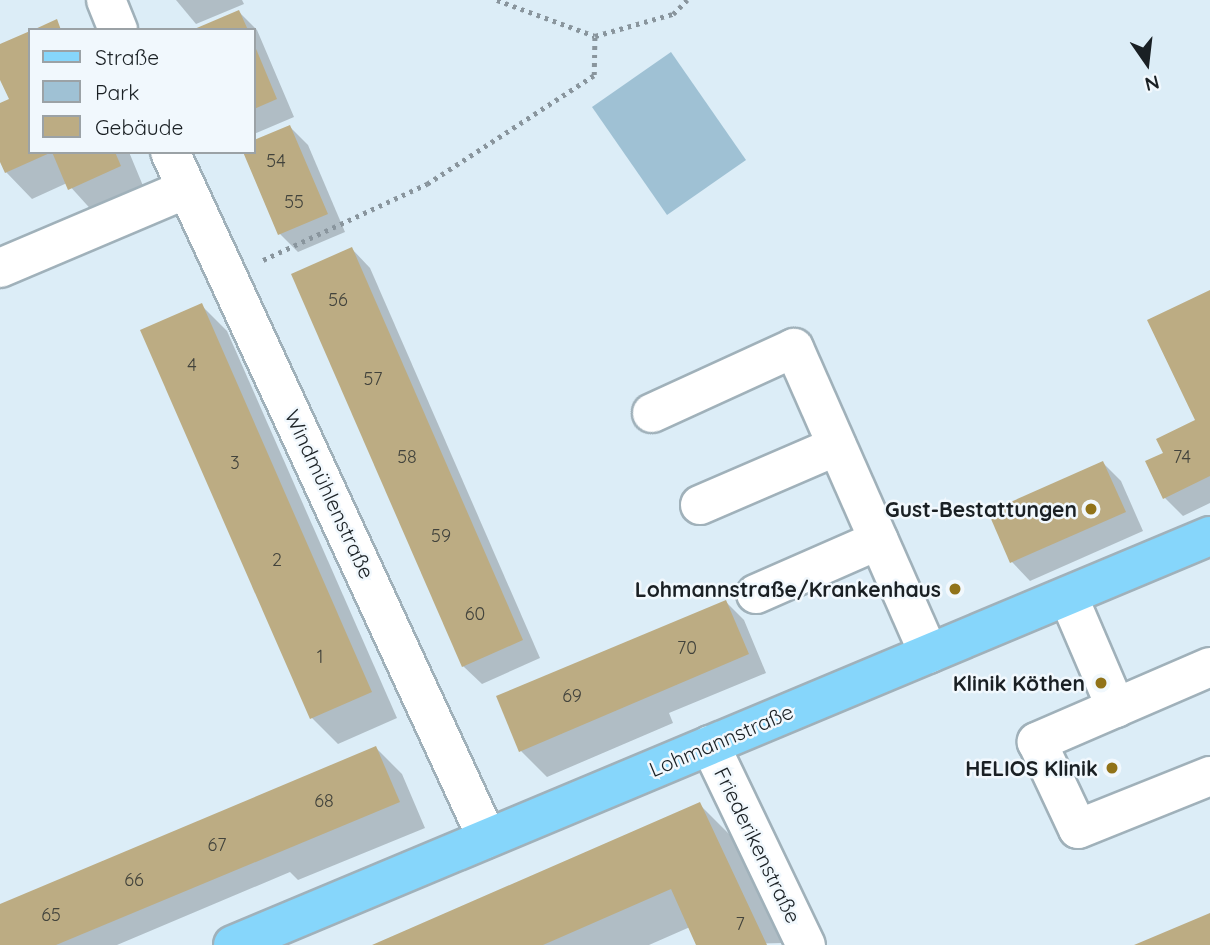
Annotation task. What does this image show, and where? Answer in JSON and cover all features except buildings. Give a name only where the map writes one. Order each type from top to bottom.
[{"type":"main road","name":"Lohmannstraße","points":[[233,945],[1210,536]]},
{"type":"street","points":[[106,0],[117,28]]},
{"type":"street","name":"Windmühlenstraße","points":[[171,154],[229,274],[487,838]]},
{"type":"street","points":[[0,268],[186,189]]},
{"type":"street","points":[[652,413],[794,348],[929,654]]},
{"type":"street","points":[[700,505],[837,446]]},
{"type":"street","points":[[756,594],[879,540]]},
{"type":"street","points":[[1068,596],[1116,708]]},
{"type":"street","points":[[1210,667],[1037,742],[1078,829],[1210,776]]},
{"type":"street","name":"Friederikenstraße","points":[[709,745],[806,945]]},
{"type":"path","points":[[497,0],[595,36],[673,14],[687,0]]},
{"type":"path","points":[[229,274],[427,184],[594,75],[595,36]]},
{"type":"green space","points":[[671,52],[746,160],[667,215],[592,107]]},
{"type":"place","name":"Gust-Bestattungen","points":[[1091,509]]},
{"type":"place","name":"Lohmannstraße/Krankenhaus","points":[[955,589]]},
{"type":"place","name":"Klinik Köthen","points":[[1101,683]]},
{"type":"place","name":"HELIOS Klinik","points":[[1112,768]]}]
